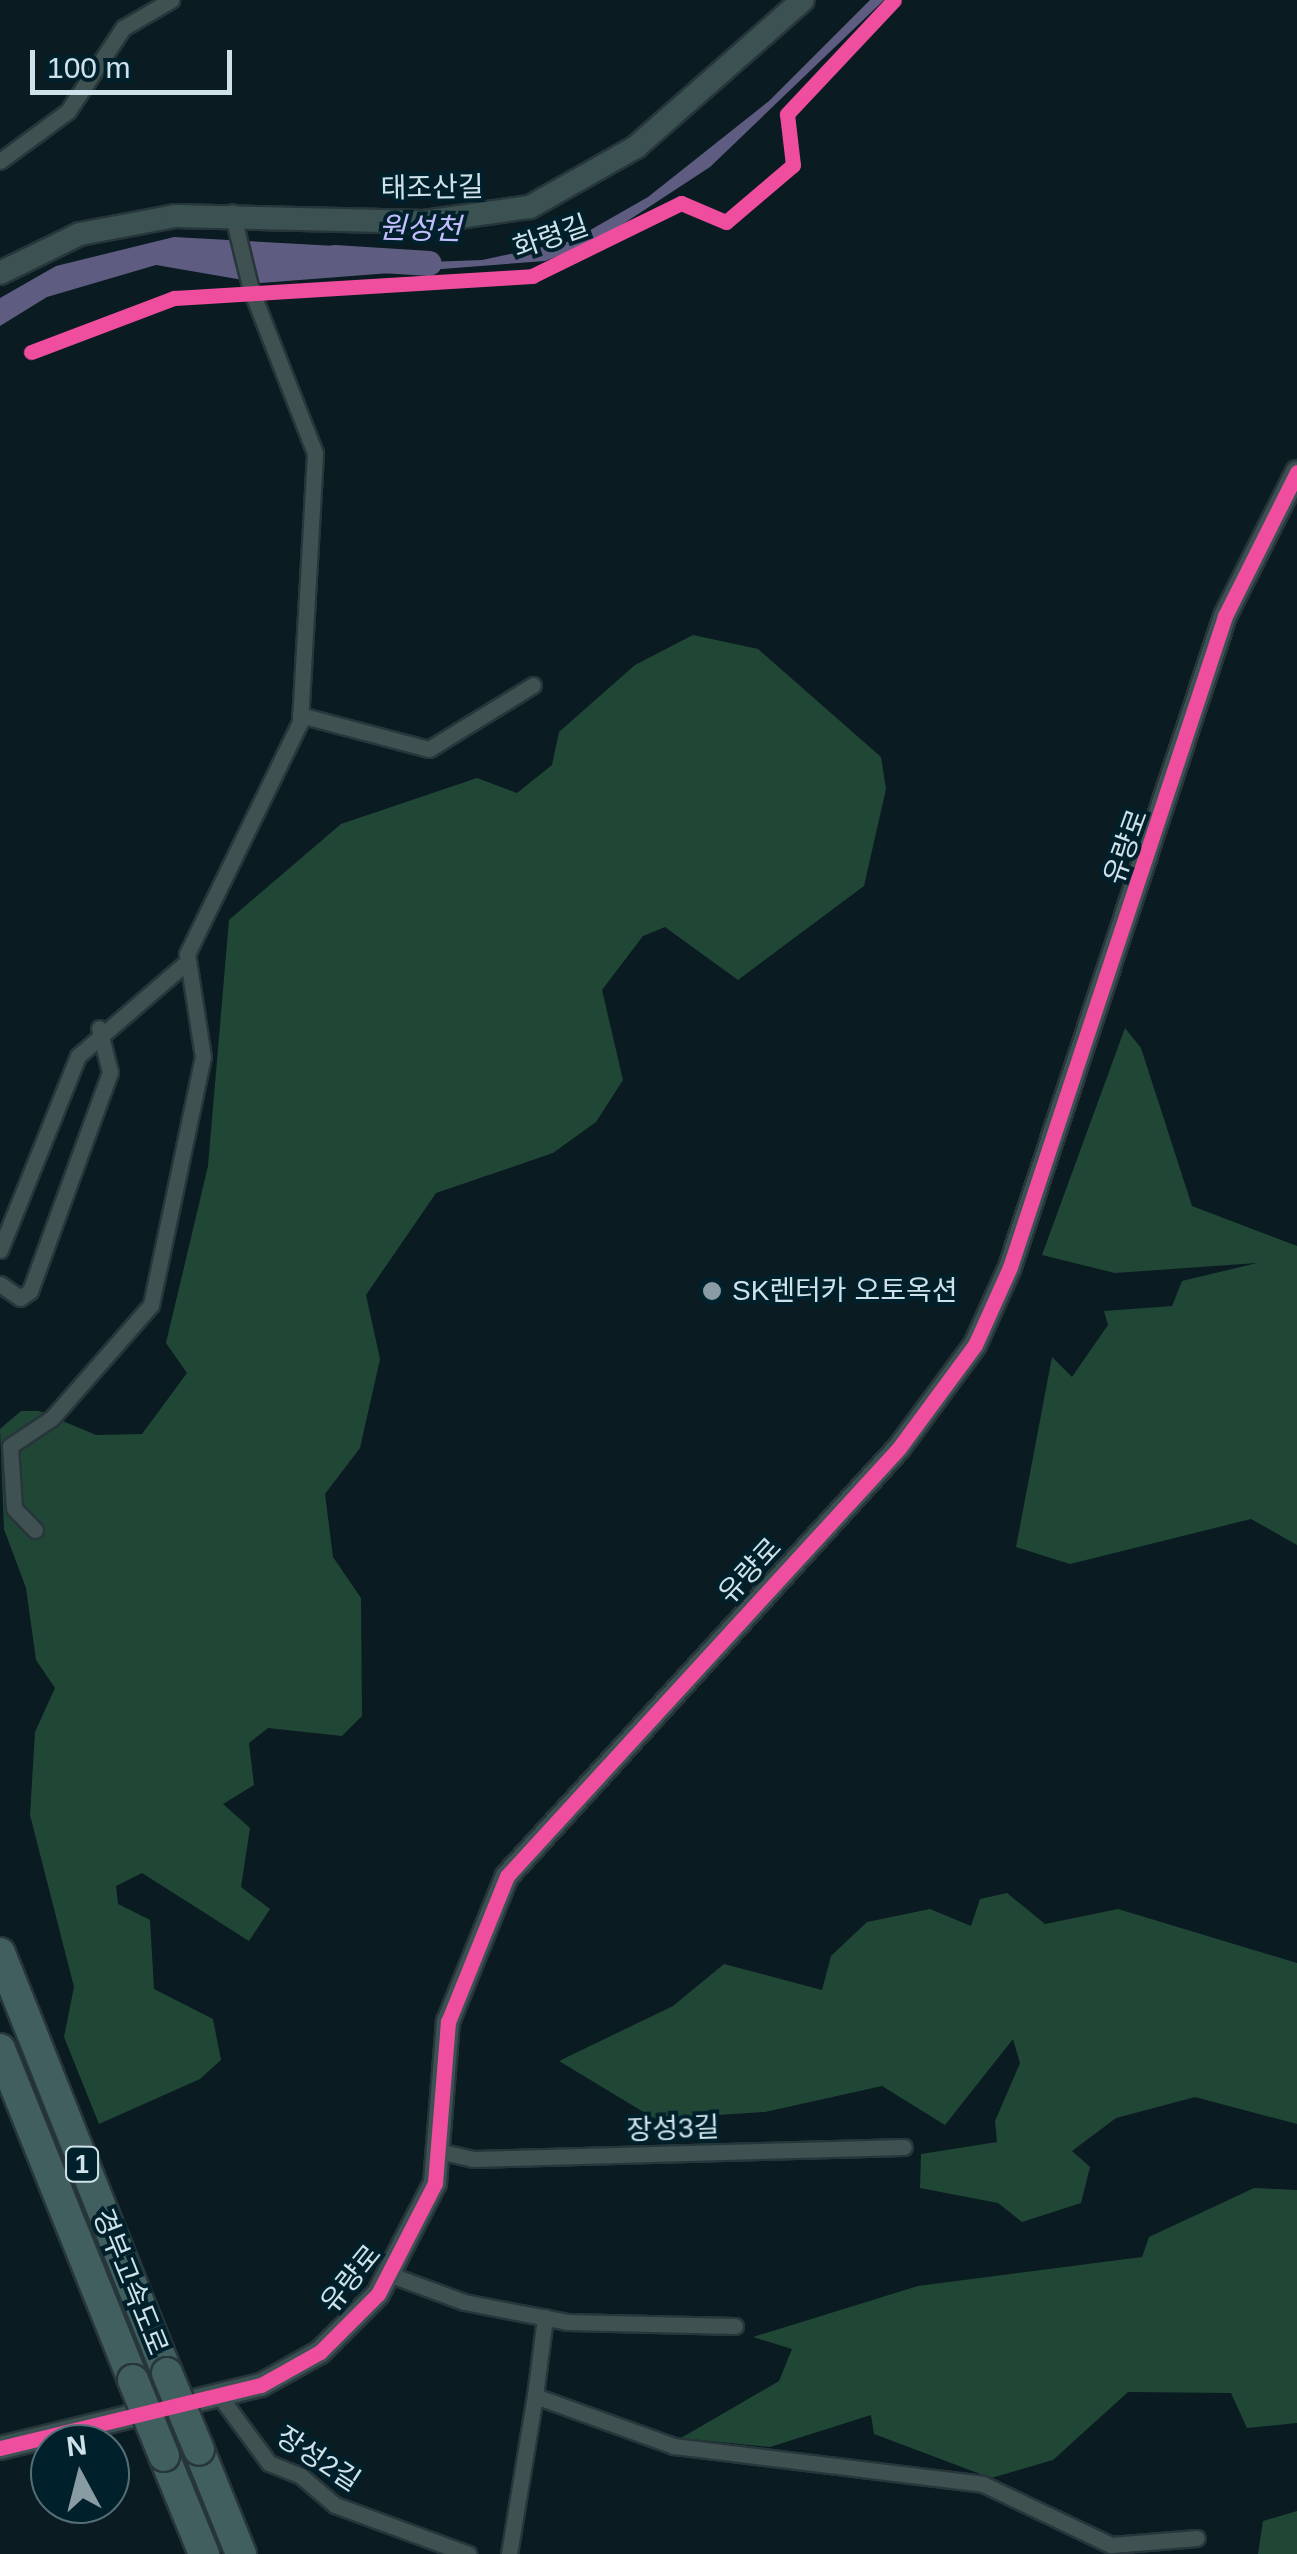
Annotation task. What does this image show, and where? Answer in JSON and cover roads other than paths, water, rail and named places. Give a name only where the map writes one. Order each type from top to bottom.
[{"type":"highway","name":"경부고속도로","points":[[0,1953],[241,2554]]},
{"type":"highway","name":"경부고속도로","points":[[0,2049],[204,2554]]},
{"type":"street","points":[[0,162],[68,111],[123,28],[171,0]]},
{"type":"street","name":"태조산길","points":[[0,273],[80,234],[234,220],[424,222],[530,207],[636,147],[803,0]]},
{"type":"street","points":[[0,1250],[78,1056],[99,1028],[188,960],[300,715],[310,572],[303,548],[317,472],[250,288],[234,220]]},
{"type":"street","name":"유량로","points":[[0,2448],[221,2398],[320,2352],[390,2275],[443,2152],[448,2022],[507,1876],[898,1448],[975,1344],[1010,1266],[1225,616],[1297,472]]},
{"type":"street","points":[[300,715],[430,749],[533,684]]},
{"type":"street","points":[[35,1530],[14,1508],[10,1446],[52,1418],[151,1305],[203,1057],[188,960]]},
{"type":"street","points":[[0,1284],[20,1298],[30,1290],[110,1072],[99,1028]]},
{"type":"street","name":"장성3길","points":[[443,2152],[472,2160],[904,2147]]},
{"type":"street","name":"유량로","points":[[390,2275],[464,2302],[545,2317],[735,2326]]},
{"type":"street","points":[[509,2554],[545,2317]]},
{"type":"street","points":[[535,2396],[692,2450],[983,2484],[1111,2545],[1197,2538]]},
{"type":"street","name":"장성2길","points":[[221,2398],[269,2463],[301,2476],[335,2505],[468,2554]]},
{"type":"waterway","name":"원성천","points":[[334,257],[429,263]]},
{"type":"place","name":"SK렌터카 오토옥션","points":[[712,1291]]}]
